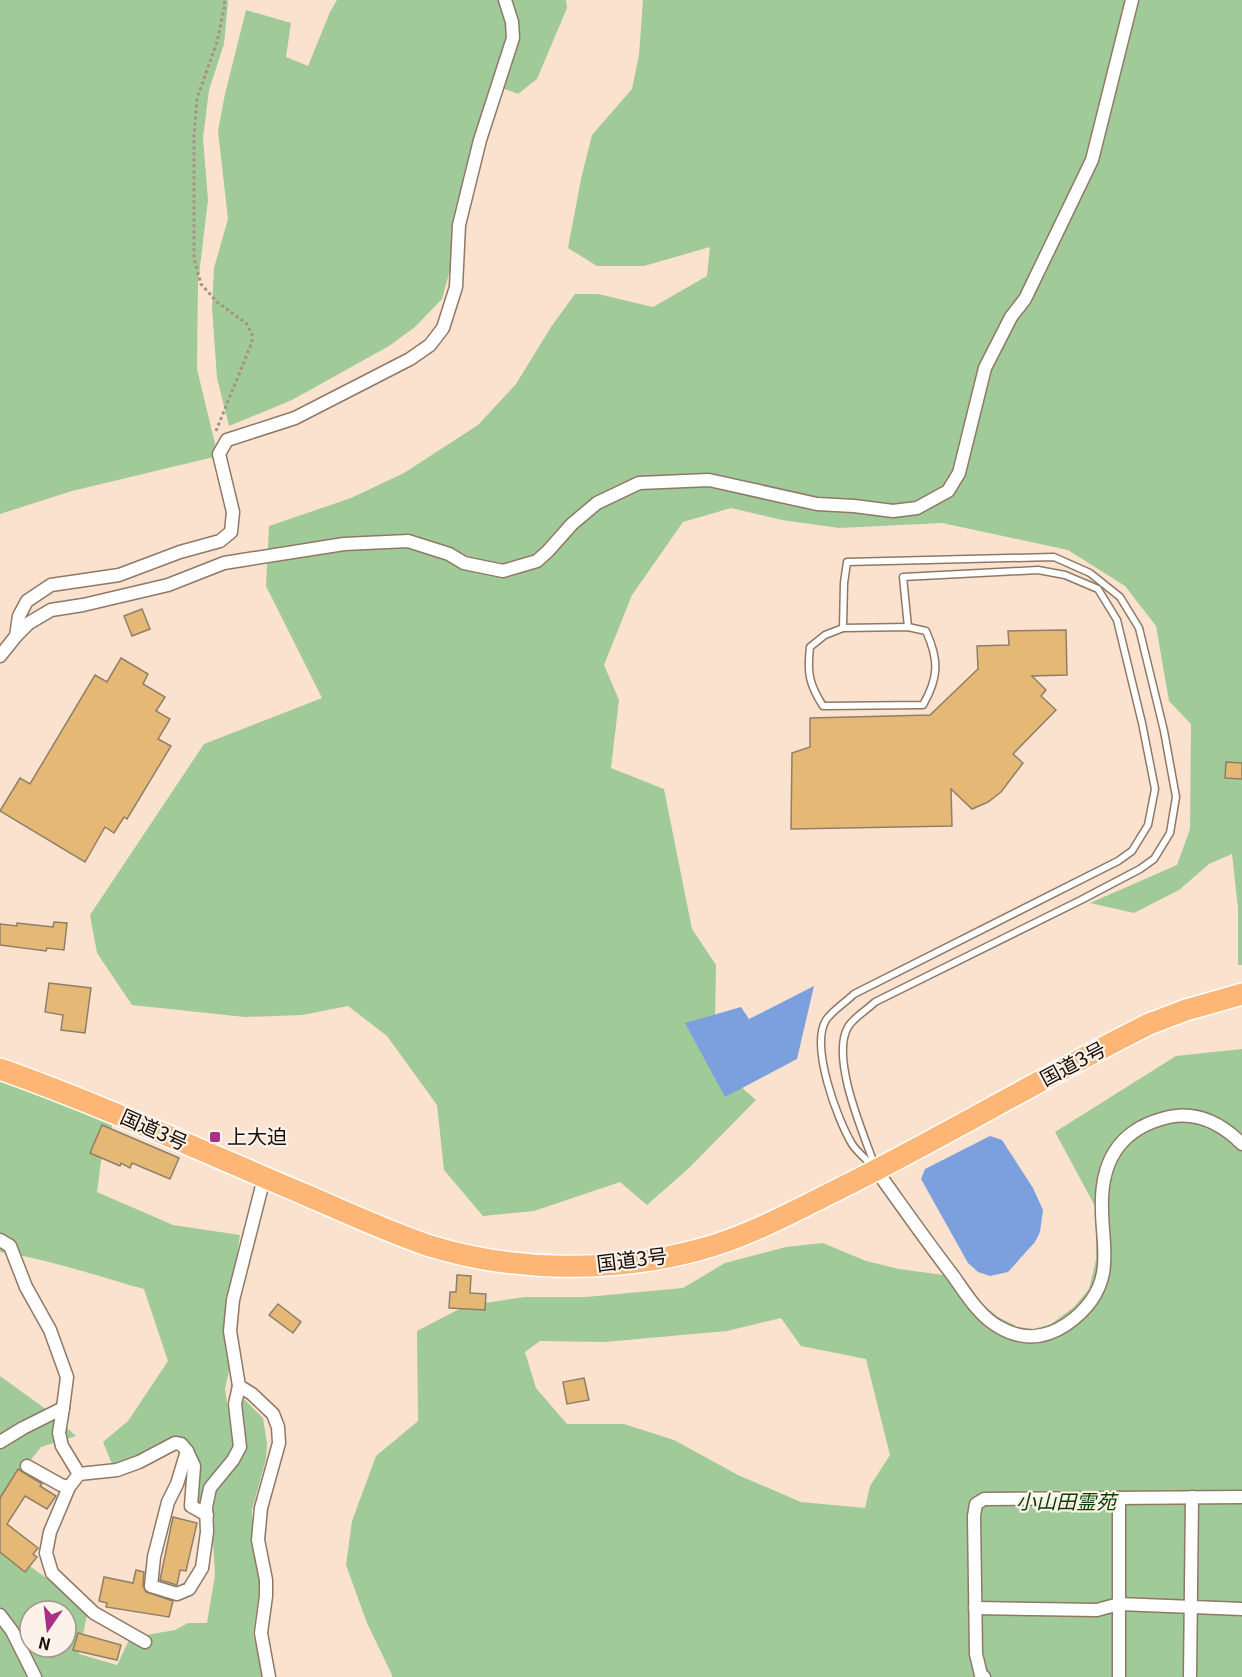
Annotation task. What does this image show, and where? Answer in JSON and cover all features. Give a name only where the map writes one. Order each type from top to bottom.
[{"type":"highway","name":"国道3号","points":[[0,1069],[113,1112],[264,1178],[427,1245],[472,1256],[553,1266],[615,1264],[662,1258],[699,1250],[738,1237],[876,1170],[1149,1024],[1197,1006],[1242,994]]},
{"type":"street","points":[[16,636],[19,616],[27,601],[51,585],[118,575],[180,552],[220,541],[231,532],[233,512],[219,454],[227,440],[295,418],[410,359],[430,345],[443,328],[456,287],[459,225],[480,140],[513,38],[512,22],[505,0]]},
{"type":"street","points":[[0,656],[29,623],[51,610],[168,585],[224,563],[344,544],[408,541],[449,554],[464,563],[503,571],[537,561],[572,524],[597,503],[639,483],[709,480],[817,504],[893,511],[918,508],[948,491],[958,473],[985,368],[1011,317],[1025,299],[1092,160],[1132,0]]},
{"type":"street","points":[[876,1170],[976,1306],[998,1327],[1025,1337],[1044,1336],[1065,1325],[1088,1306],[1099,1286],[1103,1274],[1104,1254],[1101,1207],[1104,1178],[1113,1153],[1128,1134],[1152,1121],[1178,1116],[1207,1119],[1228,1131],[1242,1144]]},
{"type":"street","points":[[187,1451],[177,1484],[168,1502],[154,1557],[151,1586],[177,1594],[189,1588],[202,1568],[210,1488],[233,1460],[240,1447],[235,1404],[238,1386],[230,1332],[233,1300],[264,1178]]},
{"type":"street","points":[[0,1240],[10,1246],[26,1287],[50,1330],[67,1377],[58,1433],[62,1446],[79,1474]]},
{"type":"street","points":[[238,1386],[252,1394],[273,1414],[278,1427],[279,1443],[261,1508],[258,1540],[266,1580],[261,1633],[268,1677]]},
{"type":"street","points":[[0,1442],[63,1408]]},
{"type":"street","points":[[145,1642],[94,1613],[52,1572],[46,1553],[51,1532],[69,1487],[79,1474],[117,1470],[139,1462],[175,1443],[181,1444],[194,1466],[191,1506],[207,1515]]},
{"type":"street","points":[[27,1466],[69,1487]]},
{"type":"street","points":[[1190,1677],[1192,1497]]},
{"type":"street","points":[[984,1677],[981,1675],[976,1654],[974,1516],[976,1504],[984,1499],[1242,1497]]},
{"type":"street","points":[[1119,1498],[1119,1677]]},
{"type":"street","points":[[975,1608],[1097,1610],[1119,1604],[1242,1609]]},
{"type":"street","points":[[0,1615],[12,1631],[35,1677]]},
{"type":"lane","points":[[843,628],[847,562],[1054,557],[1090,573],[1120,597],[1139,628],[1164,731],[1176,797],[1170,833],[1154,859],[1140,869],[875,1002],[848,1028],[843,1050],[845,1078],[876,1170]]},
{"type":"lane","points":[[876,1170],[852,1145],[835,1105],[824,1070],[821,1042],[826,1020],[854,994],[1060,892],[1125,856],[1132,851],[1148,825],[1155,789],[1118,620],[1098,590],[1065,576],[1038,570],[903,577],[908,627]]},
{"type":"lane","points":[[908,627],[926,631],[935,650],[936,672],[923,705],[823,706],[812,688],[807,668],[810,647],[825,635],[843,628],[908,627]]},
{"type":"path","points":[[223,447],[213,440],[244,362],[252,334],[246,322],[209,294],[201,284],[196,267],[194,258],[194,136],[197,98],[217,42],[224,0]]},
{"type":"green space","points":[[0,0],[227,0],[228,2],[224,44],[209,90],[203,138],[208,200],[198,283],[197,369],[218,456],[72,491],[0,514]]},
{"type":"green space","points":[[337,0],[566,0],[567,8],[537,79],[518,94],[500,87],[442,299],[415,327],[389,346],[292,400],[229,426],[217,378],[212,307],[214,268],[228,219],[218,131],[246,10],[291,23],[286,57],[308,66]]},
{"type":"green space","points":[[643,0],[1242,0],[1242,965],[1238,965],[1238,908],[1232,854],[1209,864],[1179,890],[1134,913],[1090,903],[1177,865],[1190,829],[1191,724],[1169,701],[1156,626],[1125,586],[1068,550],[942,523],[839,528],[782,520],[731,508],[683,522],[632,595],[604,665],[619,700],[611,768],[664,789],[692,929],[716,965],[715,1023],[724,1072],[756,1100],[688,1169],[647,1205],[620,1182],[534,1211],[483,1216],[444,1170],[437,1105],[387,1036],[348,1006],[302,1015],[245,1017],[132,1005],[97,953],[90,915],[204,744],[322,698],[266,586],[269,526],[351,498],[404,473],[478,425],[516,384],[551,327],[575,294],[598,294],[653,307],[707,276],[710,247],[644,266],[597,266],[568,248],[592,135],[632,89],[639,55]]},
{"type":"green space","name":"小山田霊苑","points":[[1242,1049],[1242,1677],[392,1677],[367,1623],[346,1565],[352,1521],[376,1456],[418,1421],[417,1331],[465,1306],[525,1297],[586,1297],[683,1288],[725,1263],[786,1247],[823,1243],[866,1261],[899,1269],[958,1277],[974,1297],[998,1317],[1018,1327],[1033,1329],[1051,1324],[1074,1307],[1089,1289],[1096,1260],[1096,1208],[1055,1132],[1176,1056]],"holes":[[[781,1318],[801,1346],[866,1359],[890,1455],[870,1486],[865,1508],[801,1502],[738,1475],[674,1440],[624,1424],[567,1424],[536,1388],[525,1352],[540,1341],[604,1342],[727,1331]]]},
{"type":"green space","points":[[0,1081],[30,1087],[113,1123],[101,1161],[97,1192],[173,1225],[240,1235],[229,1310],[230,1366],[225,1389],[234,1445],[230,1457],[202,1507],[195,1499],[181,1438],[169,1438],[138,1456],[112,1464],[103,1442],[128,1421],[168,1361],[144,1289],[54,1263],[0,1252]]},
{"type":"green space","points":[[0,1376],[47,1410],[76,1436],[41,1447],[14,1481],[0,1517]]},
{"type":"green space","points":[[245,1400],[263,1418],[267,1443],[266,1459],[252,1510],[254,1555],[260,1586],[253,1634],[264,1677],[0,1677],[0,1544],[72,1599],[18,1599],[18,1659],[78,1659],[78,1606],[87,1615],[79,1654],[117,1665],[130,1638],[175,1630],[188,1623],[207,1623],[215,1575],[211,1509],[214,1492],[237,1463],[239,1404]]},
{"type":"water","points":[[814,986],[797,1059],[725,1097],[685,1023],[741,1007],[749,1019]]},
{"type":"water","points":[[990,1136],[1002,1140],[1033,1188],[1043,1210],[1040,1232],[1035,1242],[1008,1272],[990,1276],[978,1272],[968,1263],[921,1179],[925,1169]]},
{"type":"building","points":[[142,609],[150,629],[132,636],[124,616]]},
{"type":"building","points":[[1066,630],[1067,675],[1032,676],[1046,690],[1041,696],[1056,710],[1013,754],[1023,763],[1001,792],[988,802],[972,809],[951,789],[952,826],[791,829],[792,753],[810,747],[810,718],[930,715],[978,669],[977,646],[1009,645],[1008,631]]},
{"type":"building","points":[[121,658],[148,674],[143,684],[165,697],[156,711],[170,719],[158,739],[171,746],[127,819],[124,817],[114,833],[105,827],[85,862],[0,811],[20,778],[30,784],[95,675],[107,682]]},
{"type":"building","points":[[1226,762],[1242,763],[1242,779],[1225,778]]},
{"type":"building","points":[[54,922],[67,923],[64,950],[47,948],[46,951],[0,945],[0,924],[17,926],[17,923],[53,927]]},
{"type":"building","points":[[49,983],[91,988],[85,1033],[61,1030],[63,1015],[45,1012]]},
{"type":"building","points":[[102,1125],[179,1158],[170,1179],[132,1163],[130,1168],[121,1163],[120,1166],[90,1153]]},
{"type":"building","points":[[457,1275],[471,1276],[470,1293],[486,1294],[485,1310],[449,1308],[450,1292],[456,1292]]},
{"type":"building","points":[[278,1304],[301,1322],[293,1333],[269,1315]]},
{"type":"building","points":[[584,1378],[589,1400],[567,1404],[563,1382]]},
{"type":"building","points":[[18,1469],[56,1496],[47,1509],[25,1496],[7,1524],[38,1548],[33,1554],[37,1557],[25,1572],[0,1552],[0,1498]]},
{"type":"building","points":[[173,1517],[197,1523],[186,1571],[180,1570],[177,1585],[160,1580]]},
{"type":"building","points":[[136,1570],[144,1572],[143,1586],[146,1592],[173,1601],[169,1617],[106,1607],[107,1603],[99,1601],[104,1577],[133,1583]]},
{"type":"building","points":[[78,1633],[121,1645],[117,1660],[78,1651]]},
{"type":"place","name":"上大迫","points":[[215,1137]]}]
